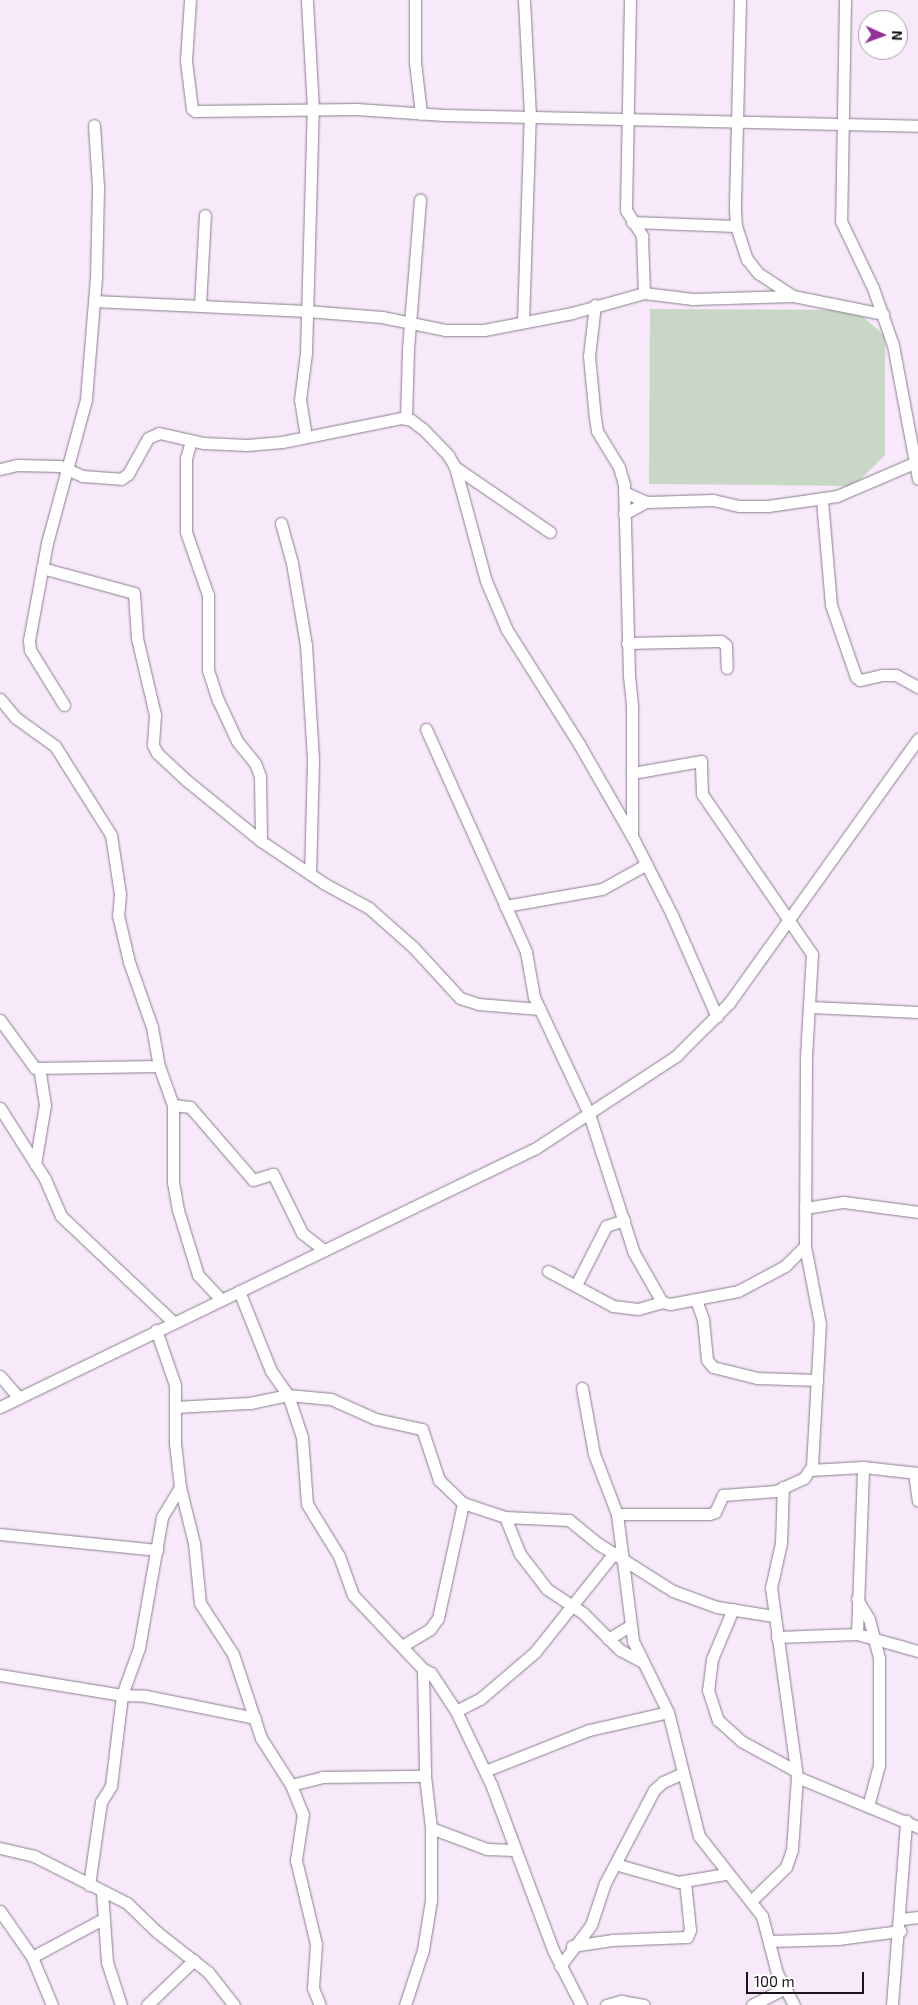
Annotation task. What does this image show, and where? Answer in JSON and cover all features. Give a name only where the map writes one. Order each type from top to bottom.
[{"type":"street","points":[[190,0],[186,61],[193,110],[313,109],[420,114],[626,117],[918,126]]},
{"type":"street","points":[[306,438],[300,400],[307,311],[313,109],[307,0]]},
{"type":"street","points":[[415,0],[416,62],[420,114]]},
{"type":"street","points":[[522,322],[530,115],[524,0]]},
{"type":"street","points":[[630,0],[626,117],[626,210],[642,236],[644,293]]},
{"type":"street","points":[[740,0],[736,226],[747,259],[758,273],[793,296],[810,302],[883,314]]},
{"type":"street","points":[[845,0],[840,221],[883,314],[893,345],[918,479]]},
{"type":"street","points":[[64,705],[29,645],[42,568],[86,399],[94,301],[98,187],[94,125]]},
{"type":"street","points":[[406,418],[410,322],[420,199]]},
{"type":"street","points":[[200,306],[205,215]]},
{"type":"street","points":[[632,222],[736,226]]},
{"type":"street","points":[[94,301],[307,311],[410,322],[445,330],[484,330],[644,293],[693,299],[793,296]]},
{"type":"street","points":[[595,305],[589,356],[594,418],[598,431],[619,467],[624,492],[632,836]]},
{"type":"street","points":[[0,469],[17,465],[67,468],[82,476],[121,479],[128,474],[152,434],[191,441],[247,445],[306,438],[406,418],[438,442],[455,467],[495,605],[632,836],[647,864],[717,1017]]},
{"type":"street","points":[[191,441],[186,458],[186,532],[208,595],[208,670],[218,700],[237,741],[255,763],[260,776],[261,841]]},
{"type":"street","points":[[624,492],[646,502],[713,500],[750,507],[822,500],[850,492],[914,463]]},
{"type":"street","points":[[455,467],[550,532]]},
{"type":"street","points":[[822,500],[830,605],[856,678],[860,680],[881,675],[896,675],[918,687]]},
{"type":"street","points":[[624,514],[646,502]]},
{"type":"street","points":[[281,522],[294,571],[306,644],[313,761],[310,874]]},
{"type":"street","points":[[42,568],[134,593],[137,638],[156,715],[154,748],[222,811],[261,841],[310,874],[368,908],[412,947],[460,998],[478,1004],[540,1009]]},
{"type":"street","points":[[628,643],[721,641],[726,645],[727,668]]},
{"type":"street","points":[[0,699],[16,718],[55,746],[110,835],[120,894],[118,915],[129,962],[152,1027],[159,1066],[173,1105],[173,1182],[178,1210],[198,1275],[221,1300]]},
{"type":"street","points":[[426,729],[526,952],[532,990],[588,1114],[634,1253],[662,1302]]},
{"type":"street","points":[[0,1407],[536,1148],[676,1056],[717,1017],[918,739]]},
{"type":"street","points":[[617,1514],[709,1514],[715,1512],[723,1495],[766,1492],[784,1487],[804,1478],[810,1470],[820,1324],[805,1246],[806,1057],[811,1007],[812,954],[702,794],[701,761],[632,773]]},
{"type":"street","points":[[505,906],[602,889],[647,864]]},
{"type":"street","points":[[811,1007],[918,1012]]},
{"type":"street","points":[[0,1020],[34,1068],[159,1066]]},
{"type":"street","points":[[35,1164],[45,1105],[38,1069]]},
{"type":"street","points":[[173,1105],[190,1107],[253,1180],[272,1174],[302,1233],[324,1250]]},
{"type":"street","points":[[0,1108],[35,1164],[61,1216],[91,1249],[173,1322]]},
{"type":"street","points":[[805,1208],[844,1202],[918,1212]]},
{"type":"street","points":[[576,1285],[606,1226],[624,1220]]},
{"type":"street","points":[[548,1271],[613,1306],[626,1308],[662,1302],[670,1304],[696,1300],[749,1287],[785,1266],[805,1246]]},
{"type":"street","points":[[239,1291],[271,1371],[288,1395],[302,1438],[307,1504],[339,1556],[353,1595],[423,1669],[432,1673],[456,1711],[485,1771],[513,1850],[560,1966],[581,2005]]},
{"type":"street","points":[[696,1300],[702,1319],[707,1360],[713,1367],[757,1378],[817,1380]]},
{"type":"street","points":[[156,1330],[173,1375],[180,1487],[194,1543],[200,1603],[233,1654],[268,1750],[291,1785],[303,1814],[296,1860],[316,1944],[313,1988],[320,2005]]},
{"type":"street","points":[[0,1376],[18,1398]]},
{"type":"street","points":[[582,1388],[594,1454],[617,1514],[625,1559],[630,1626],[643,1662],[668,1712],[699,1836],[726,1874],[752,1900],[762,1916],[784,1989],[794,2005]]},
{"type":"street","points":[[175,1407],[250,1403],[288,1395],[330,1399],[376,1418],[422,1429],[439,1480],[463,1503],[505,1517],[569,1520],[674,1591],[733,1609],[773,1616]]},
{"type":"street","points":[[810,1470],[862,1467],[916,1473],[918,1501]]},
{"type":"street","points":[[858,1634],[857,1599],[862,1467]]},
{"type":"street","points":[[89,1884],[101,1802],[111,1786],[122,1695],[139,1648],[162,1517],[180,1487]]},
{"type":"street","points":[[752,1900],[790,1858],[796,1774],[778,1637],[773,1616],[771,1588],[781,1544],[784,1487]]},
{"type":"street","points":[[402,1646],[430,1629],[438,1618],[463,1503]]},
{"type":"street","points":[[505,1517],[526,1563],[547,1589],[573,1605],[620,1650],[643,1662]]},
{"type":"street","points":[[0,1534],[157,1550]]},
{"type":"street","points":[[456,1711],[480,1698],[536,1652],[614,1552]]},
{"type":"street","points":[[857,1599],[866,1612],[876,1639],[879,1765],[868,1806]]},
{"type":"street","points":[[733,1609],[712,1659],[708,1690],[714,1710],[723,1727],[796,1774],[918,1826]]},
{"type":"street","points":[[608,1639],[630,1626]]},
{"type":"street","points":[[778,1637],[858,1634],[918,1651]]},
{"type":"street","points":[[405,2005],[423,1950],[431,1900],[431,1828],[425,1776],[423,1669]]},
{"type":"street","points":[[0,1675],[122,1695],[146,1696],[255,1718]]},
{"type":"street","points":[[485,1771],[589,1730],[668,1712]]},
{"type":"street","points":[[560,1966],[572,1946],[591,1925],[614,1864],[658,1786],[684,1773]]},
{"type":"street","points":[[291,1785],[322,1777],[425,1776]]},
{"type":"street","points":[[892,2005],[901,1919],[906,1821]]},
{"type":"street","points":[[431,1828],[487,1849],[513,1850]]},
{"type":"street","points":[[0,1848],[27,1853],[127,1903],[157,1932],[194,1960],[234,2005]]},
{"type":"street","points":[[614,1864],[670,1881],[685,1882],[726,1874]]},
{"type":"street","points":[[572,1946],[607,1940],[687,1937],[690,1930],[685,1882]]},
{"type":"street","points":[[102,1892],[107,1962],[120,2005]]},
{"type":"street","points":[[0,1911],[32,1957],[52,2005]]},
{"type":"street","points":[[901,1919],[918,1917]]},
{"type":"street","points":[[32,1957],[103,1919]]},
{"type":"street","points":[[770,1941],[838,1939],[900,1931]]},
{"type":"street","points":[[147,2005],[194,1960]]},
{"type":"street","points":[[752,2005],[784,1989]]},
{"type":"street","points":[[606,2005],[621,2001],[644,2005]]},
{"type":"green space","points":[[650,309],[855,310],[885,336],[885,455],[854,486],[649,484]]}]
